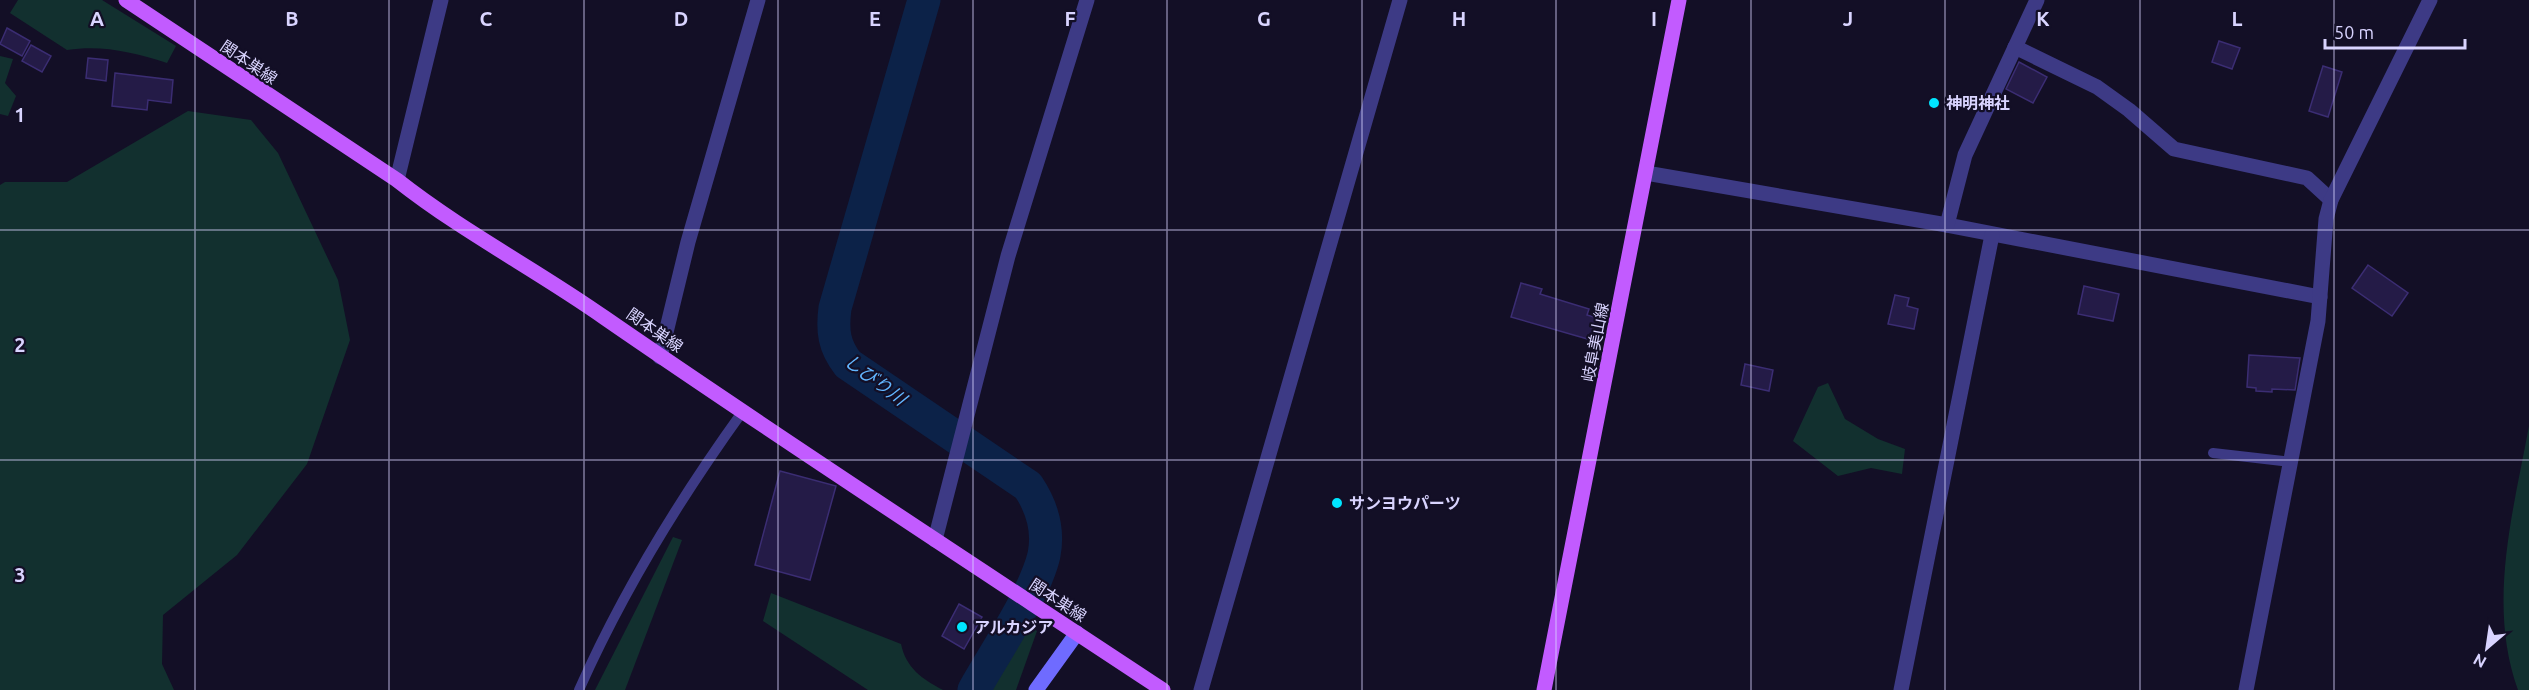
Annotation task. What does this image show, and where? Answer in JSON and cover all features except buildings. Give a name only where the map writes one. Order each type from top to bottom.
[{"type":"main road","name":"岐阜美山線","points":[[1544,690],[1679,0]]},
{"type":"main road","name":"関本巣線","points":[[129,1],[397,180],[435,210],[603,316],[660,357],[1163,690]]},
{"type":"street","points":[[397,180],[441,0]]},
{"type":"street","points":[[660,357],[688,242],[758,0]]},
{"type":"street","points":[[935,540],[1008,256],[1087,0]]},
{"type":"street","points":[[1201,690],[1400,0]]},
{"type":"street","points":[[1947,225],[1965,155],[2037,0]]},
{"type":"street","points":[[2246,690],[2318,321],[2326,219],[2331,200],[2430,0]]},
{"type":"street","points":[[2015,47],[2097,87],[2129,110],[2174,149],[2307,178],[2331,200]]},
{"type":"street","points":[[1646,173],[1947,225],[2320,297]]},
{"type":"street","points":[[1901,690],[1992,235]]},
{"type":"street","points":[[1036,690],[1077,633]]},
{"type":"lane","points":[[579,690],[605,630],[709,458],[743,411]]},
{"type":"lane","points":[[2212,453],[2291,462]]},
{"type":"green space","points":[[18,0],[102,0],[176,46],[167,63],[117,50],[93,48],[67,50],[10,13]]},
{"type":"green space","points":[[0,56],[13,59],[5,83],[16,96],[8,116],[0,114]]},
{"type":"green space","points":[[188,111],[251,120],[278,153],[338,280],[350,340],[307,464],[237,555],[163,615],[162,664],[174,690],[0,690],[0,185],[5,182],[67,182]]},
{"type":"green space","points":[[1828,383],[1845,419],[1878,439],[1905,449],[1902,474],[1871,468],[1838,476],[1793,441],[1818,387]]},
{"type":"green space","points":[[2529,426],[2529,690],[2518,690],[2509,658],[2504,625],[2504,592],[2510,525]]},
{"type":"green space","points":[[673,537],[682,540],[625,690],[595,690]]},
{"type":"green space","points":[[771,593],[901,644],[907,660],[916,672],[943,690],[868,690],[763,621]]},
{"type":"green space","points":[[1019,619],[1037,631],[1016,690],[986,690]]},
{"type":"waterway","name":"しびり川","points":[[924,0],[835,308],[834,331],[837,344],[848,364],[1028,486],[1041,510],[1046,537],[1039,571],[1013,624],[974,690]]},
{"type":"place","name":"神明神社","points":[[1934,103]]},
{"type":"place","name":"サンヨウパーツ","points":[[1337,503]]},
{"type":"place","name":"アルカジア","points":[[962,627]]}]
